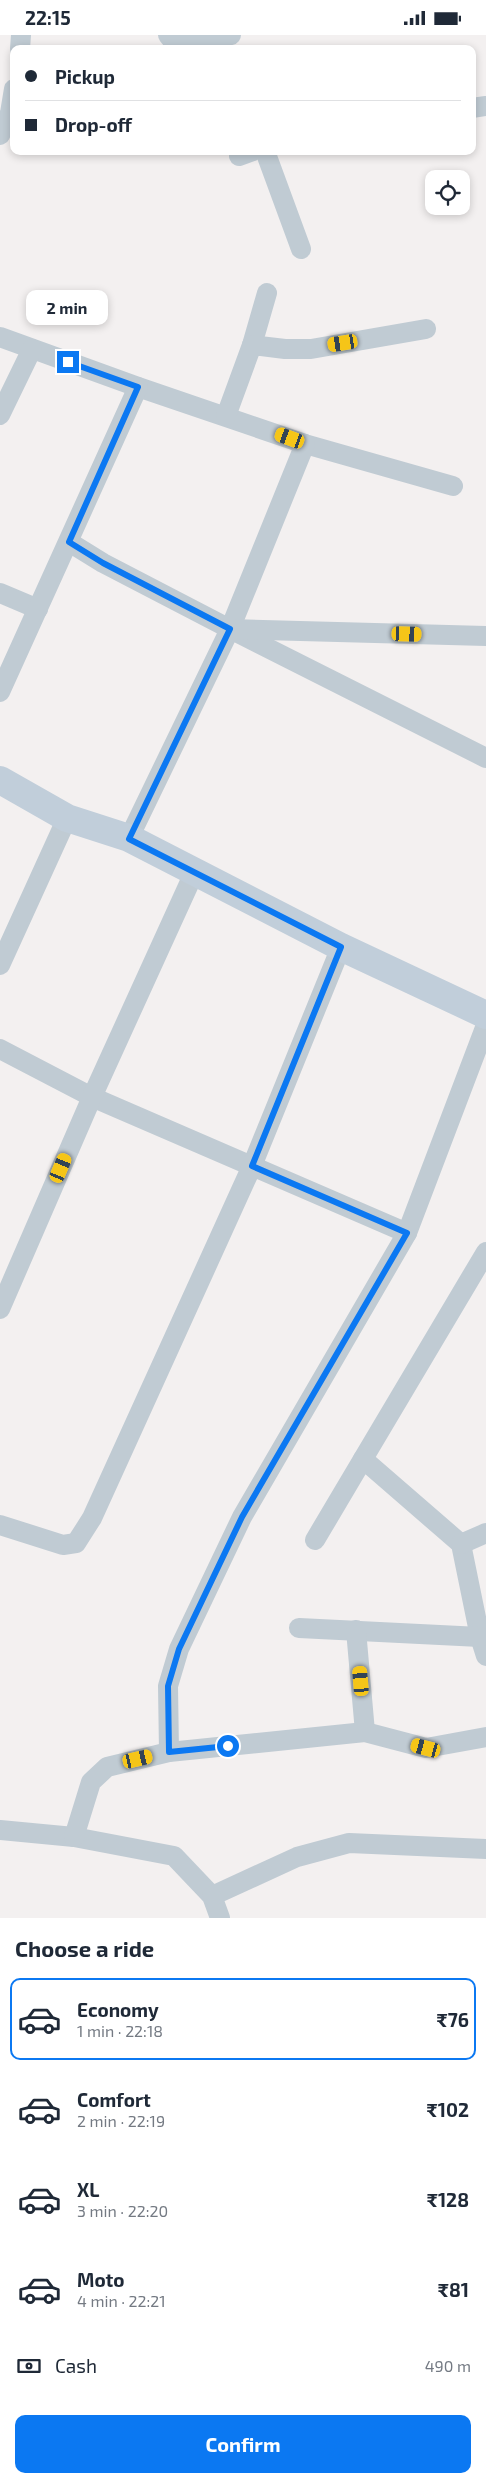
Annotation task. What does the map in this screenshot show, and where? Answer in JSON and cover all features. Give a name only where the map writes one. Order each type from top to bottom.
[{"type":"street","points":[[168,35],[172,39],[182,42],[231,35]]},
{"type":"street","points":[[0,135],[10,113]]},
{"type":"street","points":[[266,155],[301,249]]},
{"type":"street","points":[[226,416],[252,345],[267,293]]},
{"type":"street","points":[[252,345],[285,349],[312,349],[426,329]]},
{"type":"street","points":[[0,337],[305,444],[454,486]]},
{"type":"street","points":[[0,415],[32,349]]},
{"type":"street","points":[[0,692],[138,387]]},
{"type":"street","points":[[129,839],[230,629],[305,444]]},
{"type":"street","points":[[69,542],[103,563],[230,629],[486,758]]},
{"type":"street","points":[[0,593],[38,609]]},
{"type":"street","points":[[230,629],[486,636]]},
{"type":"street","points":[[0,780],[67,818],[129,839],[341,947],[486,1015]]},
{"type":"street","points":[[0,965],[67,818]]},
{"type":"street","points":[[0,1309],[92,1097],[194,873]]},
{"type":"street","points":[[0,1525],[63,1545],[76,1543],[92,1518],[252,1166],[341,947]]},
{"type":"street","points":[[169,1752],[168,1686],[179,1649],[242,1517],[407,1233],[486,1025]]},
{"type":"street","points":[[0,1049],[92,1097],[407,1233]]},
{"type":"street","points":[[315,1540],[486,1252]]},
{"type":"street","points":[[363,1459],[460,1544],[480,1637],[486,1656]]},
{"type":"street","points":[[460,1544],[486,1533]]},
{"type":"street","points":[[299,1628],[480,1637]]},
{"type":"street","points":[[356,1630],[365,1732]]},
{"type":"street","points":[[74,1837],[91,1782],[107,1767],[169,1752],[365,1732],[426,1748],[486,1737]]},
{"type":"street","points":[[0,1831],[74,1837],[174,1856],[212,1896],[220,1918]]},
{"type":"street","points":[[212,1896],[297,1857],[349,1843],[461,1850],[486,1849]]},
{"type":"route","points":[[68,362],[138,387],[69,542],[103,563],[230,629],[129,839],[341,947],[252,1166],[407,1233],[242,1517],[179,1649],[168,1686],[169,1752],[228,1746]]}]
